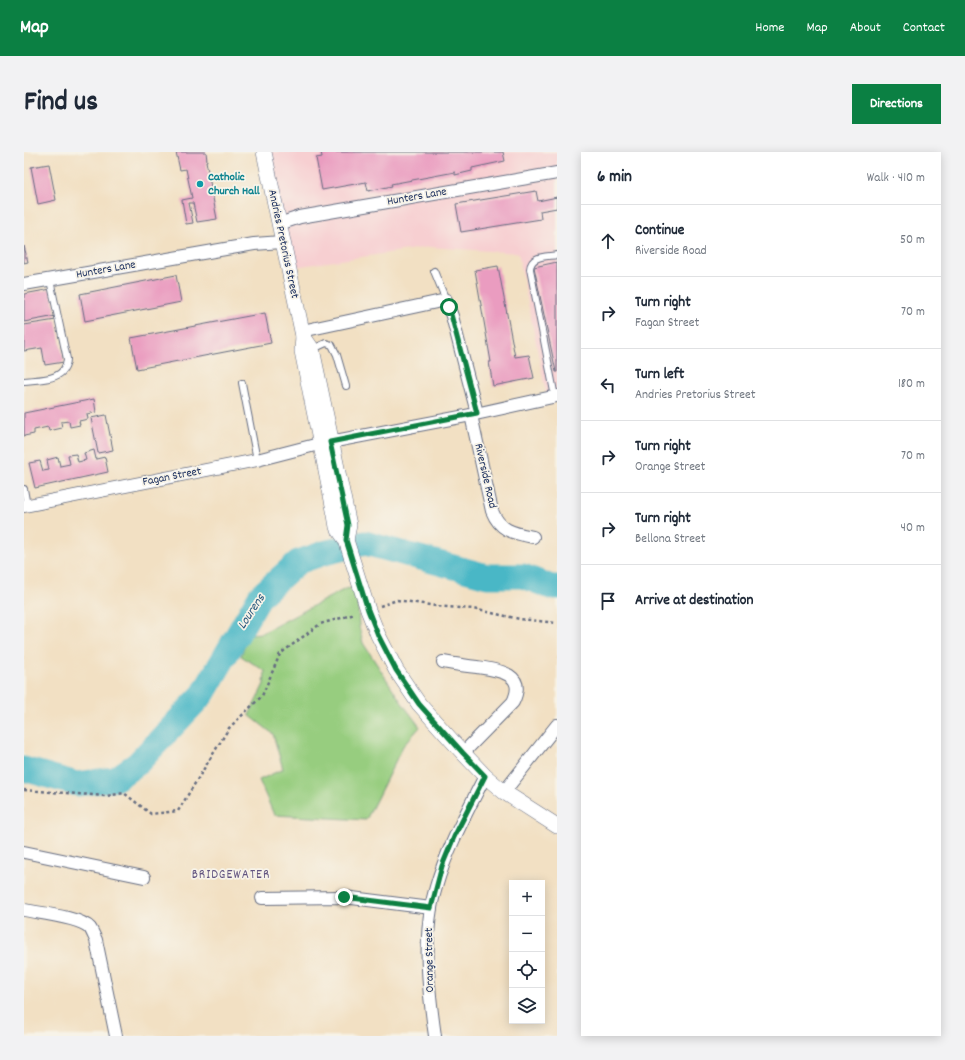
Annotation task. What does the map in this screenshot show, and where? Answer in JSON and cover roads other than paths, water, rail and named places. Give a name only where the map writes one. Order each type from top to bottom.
[{"type":"street","name":"Andries Pretorius Street","points":[[264,152],[282,242],[303,334],[302,351],[325,443],[346,540],[368,610],[378,635],[400,676],[419,704],[463,753],[485,776],[504,792],[557,826]]},
{"type":"street","name":"Hunters Lane","points":[[279,224],[300,217],[557,173]]},
{"type":"street","name":"Hunters Lane","points":[[24,284],[254,244],[282,242]]},
{"type":"street","points":[[303,334],[448,304]]},
{"type":"street","name":"Riverside Road","points":[[448,304],[474,414],[492,511],[496,520],[509,531],[533,537]]},
{"type":"street","name":"Andries Pretorius Street","points":[[303,334],[312,349],[325,443]]},
{"type":"street","name":"Fagan Street","points":[[26,506],[257,460],[325,443],[556,397]]},
{"type":"street","points":[[443,662],[504,672],[513,679],[516,688],[513,702],[463,753]]},
{"type":"street","points":[[504,792],[557,725]]},
{"type":"street","name":"Orange Street","points":[[435,1036],[428,974],[428,942],[431,908],[442,866],[454,837],[485,776]]},
{"type":"street","points":[[24,852],[144,877]]},
{"type":"street","points":[[262,898],[344,897],[431,908]]},
{"type":"street","points":[[24,910],[69,918],[90,928],[96,940],[116,1036]]},
{"type":"lane","points":[[556,397],[530,269],[531,262],[536,258],[557,255]]},
{"type":"lane","points":[[434,271],[448,304]]},
{"type":"lane","points":[[24,381],[57,376],[62,373],[67,365],[50,280]]},
{"type":"lane","points":[[312,349],[326,342],[332,345],[337,355],[346,386]]},
{"type":"lane","points":[[242,383],[257,460]]},
{"type":"lane","points":[[24,489],[26,506]]},
{"type":"waterway","name":"Lourens","points":[[24,769],[77,784],[115,779],[137,764],[203,694],[260,596],[298,562],[324,553],[365,543],[487,576],[523,576],[551,587],[557,587]]},
{"type":"place","name":"Catholic Church Hall","points":[[200,184]]},
{"type":"district","name":"BRIDGEWATER","points":[[231,875]]}]
